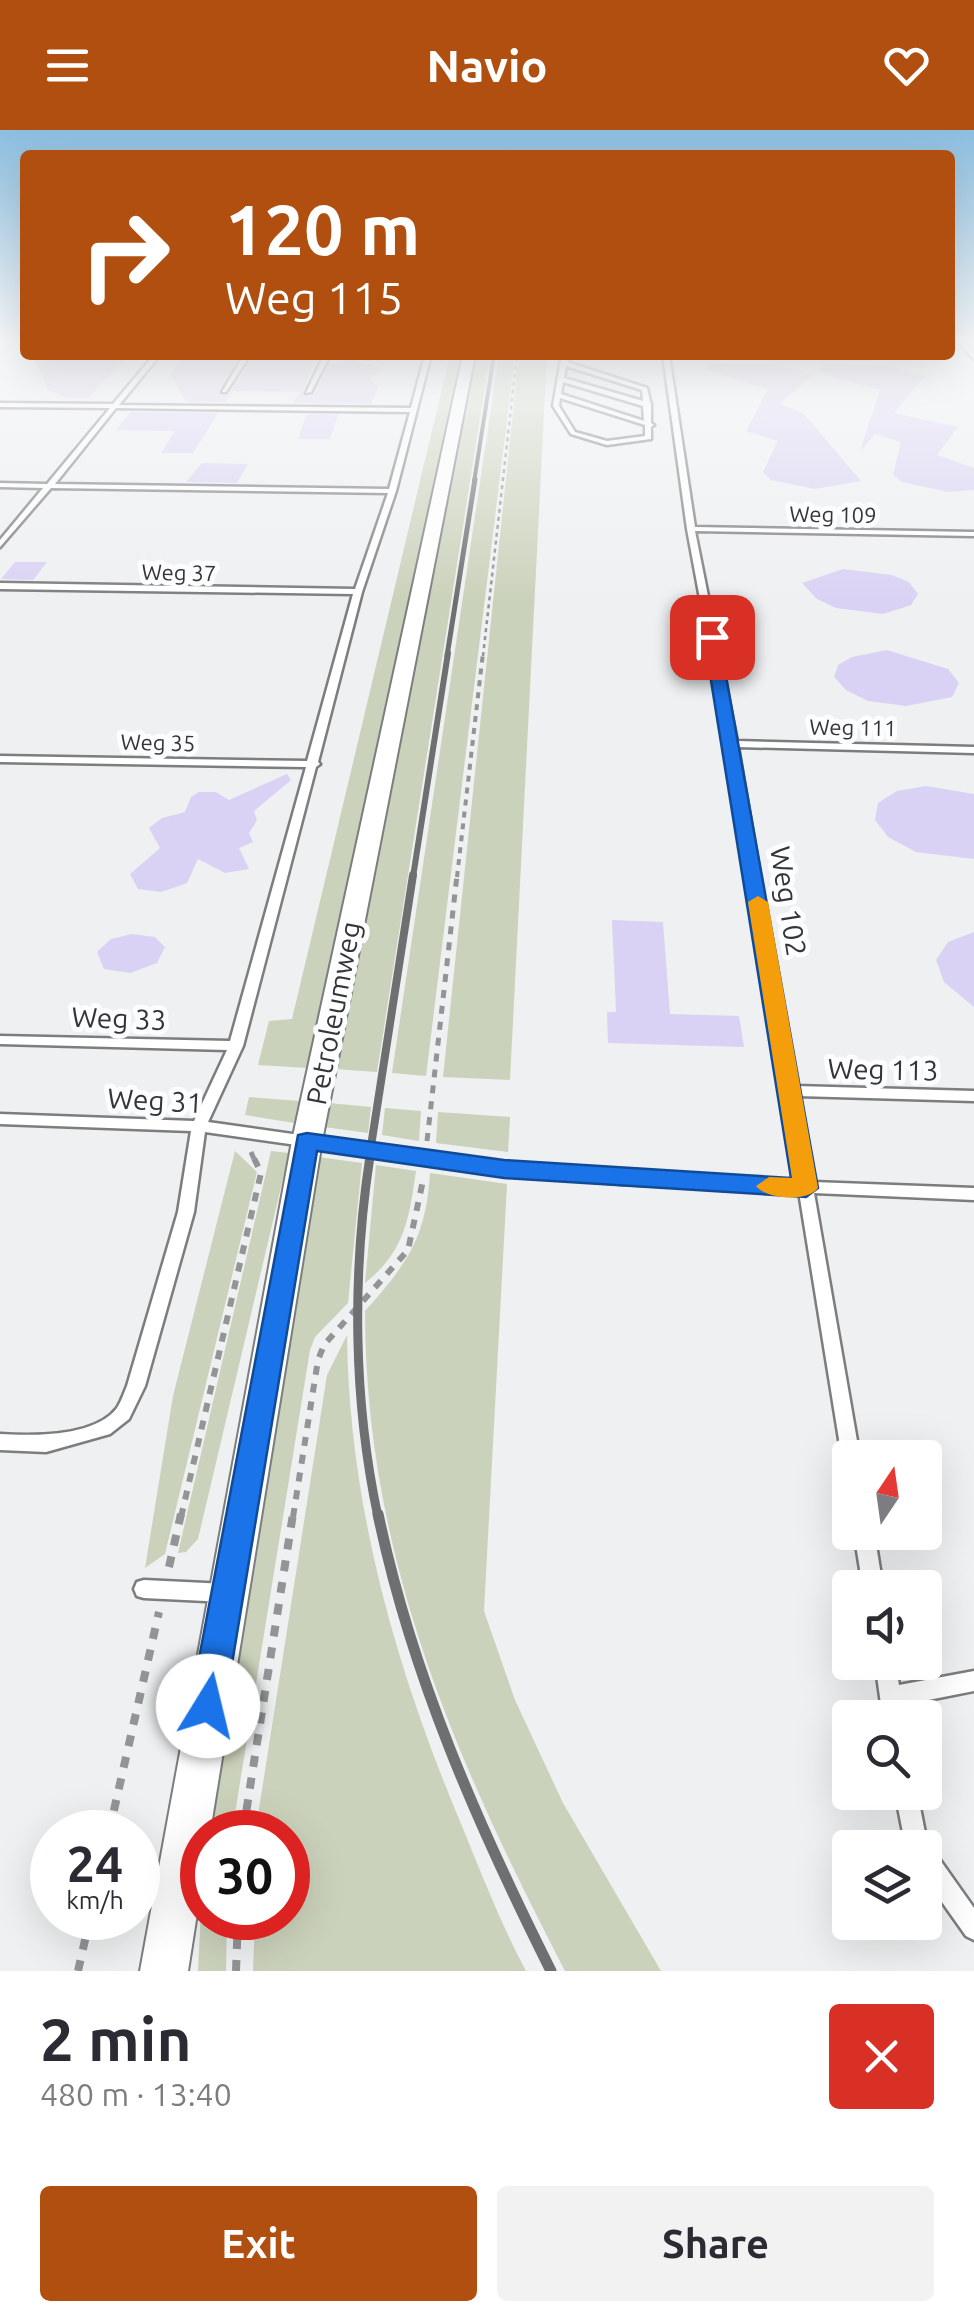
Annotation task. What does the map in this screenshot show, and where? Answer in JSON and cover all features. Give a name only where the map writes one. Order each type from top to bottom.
[{"type":"street","name":"Petroleumweg","points":[[164,1971],[226,1592],[307,1141],[454,430]]},
{"type":"lane","points":[[0,545],[95,430]]},
{"type":"lane","points":[[0,1442],[73,1440],[104,1428],[123,1414],[136,1386],[186,1212],[199,1126],[236,1046],[358,592],[392,491],[407,430]]},
{"type":"lane","points":[[570,430],[584,438],[617,443],[642,440],[652,435],[651,430]]},
{"type":"lane","name":"Weg 102","points":[[677,430],[848,1440]]},
{"type":"lane","points":[[0,485],[392,491]]},
{"type":"lane","name":"Weg 109","points":[[691,530],[974,534]]},
{"type":"lane","name":"Weg 37","points":[[0,586],[358,592]]},
{"type":"lane","name":"Weg 111","points":[[732,744],[974,750]]},
{"type":"lane","name":"Weg 35","points":[[0,759],[314,764]]},
{"type":"lane","name":"Weg 33","points":[[0,1040],[236,1046]]},
{"type":"lane","name":"Weg 113","points":[[790,1092],[974,1096]]},
{"type":"lane","name":"Weg 31","points":[[0,1119],[199,1126],[425,1158],[622,1179],[974,1194]]},
{"type":"lane","points":[[154,1590],[226,1592]]},
{"type":"lane","points":[[915,1700],[974,1681]]},
{"type":"lane","points":[[942,1882],[974,1928]]},
{"type":"path","points":[[246,1810],[318,1360],[324,1345],[408,1250],[417,1220],[508,430]]},
{"type":"path","points":[[113,1810],[154,1590],[262,1173],[240,1137],[222,1129]]},
{"type":"path","points":[[78,1971],[85,1940]]},
{"type":"path","points":[[236,1971],[237,1940]]},
{"type":"green space","points":[[432,430],[447,430],[308,1068],[258,1065],[269,1021],[292,1019]]},
{"type":"green space","points":[[461,430],[478,430],[377,1072],[335,1069]]},
{"type":"green space","points":[[488,430],[506,430],[426,1076],[392,1073]]},
{"type":"green space","points":[[511,430],[543,430],[510,1080],[443,1077]]},
{"type":"green space","points":[[249,1097],[300,1101],[294,1123],[245,1115]]},
{"type":"green space","points":[[329,1103],[371,1107],[368,1133],[324,1127]]},
{"type":"green space","points":[[385,1108],[421,1111],[419,1141],[382,1135]]},
{"type":"green space","points":[[438,1112],[510,1117],[508,1152],[436,1143]]},
{"type":"green space","points":[[235,1151],[257,1172],[165,1554],[145,1568],[173,1396]]},
{"type":"green space","points":[[271,1151],[289,1153],[198,1539],[186,1552],[178,1553]]},
{"type":"green space","points":[[318,1157],[362,1163],[348,1303],[315,1337],[310,1350],[236,1810],[214,1810],[267,1485],[292,1294]]},
{"type":"green space","points":[[376,1165],[416,1171],[403,1233],[389,1259],[365,1283]]},
{"type":"green space","points":[[430,1173],[507,1184],[484,1611],[515,1700],[563,1803],[661,1971],[565,1971],[487,1813],[453,1733],[399,1571],[381,1487],[369,1401],[365,1311],[412,1249],[424,1215]]},
{"type":"green space","points":[[347,1335],[350,1400],[367,1526],[398,1650],[440,1771],[493,1902],[526,1971],[253,1971],[254,1940],[310,1940],[310,1810],[259,1810],[327,1375]]},
{"type":"green space","points":[[200,1940],[227,1940],[226,1971],[198,1971]]},
{"type":"building","points":[[116,430],[207,430],[193,453],[161,453],[175,431]]},
{"type":"building","points":[[301,430],[333,430],[330,439],[298,439]]},
{"type":"building","points":[[817,430],[861,481],[815,489],[771,480],[763,472],[778,441],[746,431]]},
{"type":"building","points":[[867,430],[956,430],[937,455],[974,468],[974,490],[948,492],[902,482],[893,475],[901,442],[875,434],[860,451]]},
{"type":"building","points":[[202,463],[248,464],[237,483],[186,482]]},
{"type":"building","points":[[15,562],[47,562],[33,580],[1,579]]},
{"type":"building","points":[[843,569],[892,575],[909,582],[918,594],[911,605],[883,614],[836,608],[817,599],[802,583]]},
{"type":"building","points":[[887,650],[948,669],[959,683],[952,697],[906,706],[868,701],[846,690],[834,677],[838,665],[852,657]]},
{"type":"building","points":[[287,774],[291,780],[254,811],[257,820],[249,833],[253,842],[239,848],[249,869],[225,873],[198,859],[187,883],[161,892],[138,889],[130,874],[160,848],[149,828],[162,818],[185,812],[191,797],[199,792],[216,792],[229,800]]},
{"type":"building","points":[[926,786],[974,794],[974,859],[916,852],[888,837],[875,820],[878,803],[897,791]]},
{"type":"building","points":[[612,920],[663,922],[670,1014],[739,1016],[744,1047],[608,1043],[607,1012],[616,1012]]},
{"type":"building","points":[[974,932],[974,1007],[944,982],[936,960],[948,942]]},
{"type":"building","points":[[132,934],[155,937],[165,947],[157,963],[130,973],[104,969],[97,952],[111,939]]},
{"type":"railway","points":[[474,482],[482,430]]},
{"type":"railway","points":[[447,656],[475,479]]},
{"type":"railway","points":[[413,877],[448,653]]},
{"type":"railway","points":[[369,1159],[413,875]]},
{"type":"railway","points":[[370,1156],[360,1246],[358,1337],[364,1428],[378,1517]]},
{"type":"railway","points":[[378,1514],[428,1691],[473,1804],[551,1971]]},
{"type":"slow traffic","points":[[758,902],[806,1188],[769,1186]]},
{"type":"route","points":[[208,1706],[307,1141],[504,1169],[806,1188],[712,637]]}]
